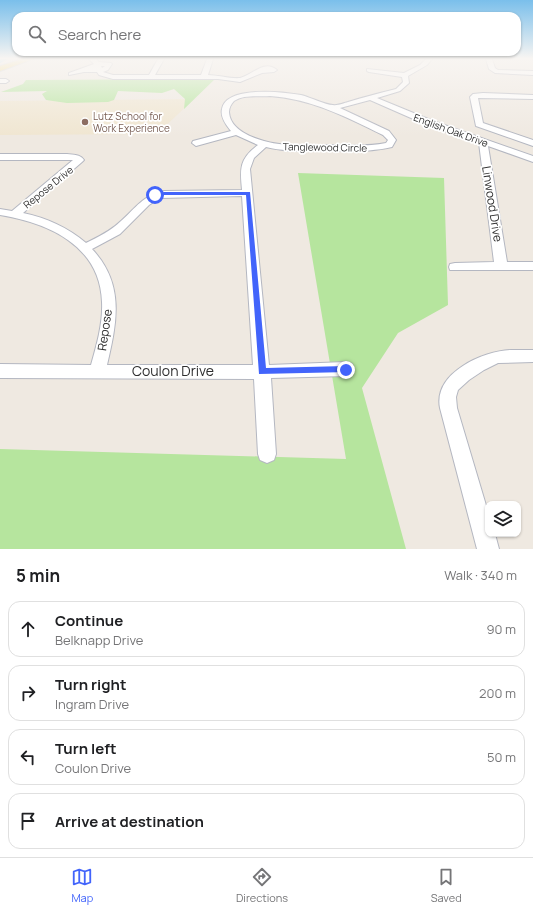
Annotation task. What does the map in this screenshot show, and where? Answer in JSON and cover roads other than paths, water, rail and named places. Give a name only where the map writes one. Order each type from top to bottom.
[{"type":"street","points":[[333,108],[402,88],[405,85]]},
{"type":"street","name":"Tanglewood Circle","points":[[263,94],[293,95],[314,100],[333,108],[386,133],[392,138],[391,143],[384,147],[301,148],[265,144],[237,132],[228,119],[225,110],[229,102],[238,97],[263,94]]},
{"type":"street","points":[[533,97],[474,96],[479,124],[533,142]]},
{"type":"street","name":"English Oak Drive","points":[[371,98],[416,117],[533,159]]},
{"type":"street","points":[[196,143],[237,132]]},
{"type":"street","name":"Linwood Drive","points":[[483,142],[501,266]]},
{"type":"street","points":[[265,144],[250,156],[246,168],[267,454]]},
{"type":"street","name":"Repose Drive","points":[[0,157],[66,157],[79,159],[76,164],[15,214]]},
{"type":"street","points":[[84,248],[121,228],[146,202],[155,195],[248,193]]},
{"type":"street","name":"Repose","points":[[0,212],[40,220],[58,228],[84,248],[103,273],[108,292],[109,316],[98,370]]},
{"type":"street","points":[[455,267],[533,266]]},
{"type":"street","points":[[488,549],[447,403],[448,390],[451,385],[467,373],[492,358],[533,356]]},
{"type":"street","name":"Coulon Drive","points":[[0,371],[98,370],[262,372],[346,370]]},
{"type":"place","name":"Lutz School for Work Experience","points":[[85,122]]}]
